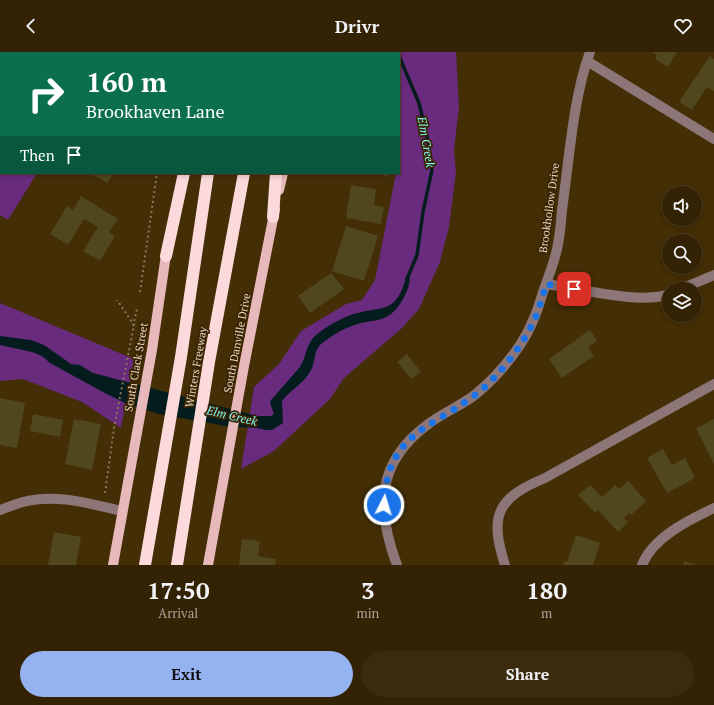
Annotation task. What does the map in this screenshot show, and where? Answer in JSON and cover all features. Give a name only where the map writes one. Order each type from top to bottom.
[{"type":"highway","points":[[166,256],[184,174]]},
{"type":"highway","name":"Winters Freeway","points":[[145,565],[181,357],[208,174]]},
{"type":"highway","name":"Winters Freeway","points":[[177,565],[209,362],[244,174]]},
{"type":"highway","points":[[273,217],[276,174]]},
{"type":"main road","name":"South Clack Street","points":[[113,565],[133,448],[152,350],[178,174]]},
{"type":"main road","name":"South Danville Drive","points":[[208,565],[244,366],[282,174]]},
{"type":"street","points":[[588,56],[714,139]]},
{"type":"street","name":"Brookhollow Drive","points":[[397,565],[391,549],[384,505],[384,488],[393,461],[408,440],[428,424],[476,395],[502,368],[520,344],[535,317],[558,249],[572,136],[588,56]]},
{"type":"street","points":[[698,282],[714,275]]},
{"type":"street","points":[[546,284],[597,294],[631,297],[662,296]]},
{"type":"street","points":[[504,565],[499,548],[497,521],[501,508],[507,500],[524,486],[545,478],[714,384]]},
{"type":"street","points":[[0,510],[24,501],[48,499],[88,503],[122,510]]},
{"type":"street","points":[[642,565],[645,558],[656,546],[675,529],[714,508]]},
{"type":"path","points":[[140,292],[157,174]]},
{"type":"path","points":[[117,300],[133,326]]},
{"type":"path","points":[[105,493],[114,428],[137,309]]},
{"type":"shaded area","points":[[400,52],[456,52],[459,107],[454,150],[456,172],[449,227],[440,262],[419,309],[402,328],[344,378],[330,399],[274,451],[241,469],[254,387],[279,364],[301,331],[346,304],[362,300],[375,280],[396,174],[400,174]]},
{"type":"shaded area","points":[[0,174],[36,174],[8,220],[0,215]]},
{"type":"shaded area","points":[[0,303],[134,359],[121,428],[82,402],[23,379],[0,381]]},
{"type":"water","points":[[408,276],[410,279],[406,293],[402,301],[391,314],[380,320],[360,323],[348,327],[320,345],[316,351],[313,367],[308,375],[282,401],[283,423],[272,430],[226,426],[159,414],[125,403],[50,363],[42,356],[32,352],[0,345],[0,336],[31,340],[44,345],[71,364],[80,365],[93,373],[257,416],[271,416],[274,414],[270,403],[271,400],[300,367],[312,339],[324,329],[346,317],[379,309],[392,304],[397,298],[406,277]]},
{"type":"building","points":[[652,52],[677,52],[668,67],[655,59],[657,55]]},
{"type":"building","points":[[710,56],[714,59],[714,91],[707,87],[692,110],[679,102]]},
{"type":"building","points":[[92,174],[113,174],[107,183]]},
{"type":"building","points":[[380,174],[390,174],[388,177]]},
{"type":"building","points":[[351,185],[376,189],[374,205],[384,207],[381,224],[346,218]]},
{"type":"building","points":[[81,196],[118,219],[109,232],[115,236],[100,261],[83,251],[98,227],[84,219],[68,245],[50,234],[67,206],[73,210]]},
{"type":"building","points":[[346,226],[378,236],[364,281],[332,271]]},
{"type":"building","points":[[331,273],[344,289],[310,313],[298,296]]},
{"type":"building","points":[[590,330],[597,341],[588,347],[594,356],[562,378],[549,359]]},
{"type":"building","points":[[407,354],[421,372],[411,379],[397,362]]},
{"type":"building","points":[[0,398],[25,403],[17,448],[0,445]]},
{"type":"building","points":[[33,414],[63,420],[60,437],[30,431]]},
{"type":"building","points":[[74,419],[101,424],[92,470],[65,464]]},
{"type":"building","points":[[714,419],[714,464],[696,428]]},
{"type":"building","points":[[663,449],[672,465],[685,458],[695,478],[667,493],[647,458]]},
{"type":"building","points":[[628,481],[646,501],[631,515],[630,513],[624,518],[628,522],[618,532],[598,510],[595,513],[578,495],[590,485],[602,497],[615,485],[619,489]]},
{"type":"building","points":[[54,532],[81,537],[76,565],[48,565]]},
{"type":"building","points":[[576,535],[600,543],[593,565],[563,565],[564,561],[567,562]]},
{"type":"building","points":[[242,539],[260,541],[258,556],[276,559],[275,565],[239,565]]},
{"type":"building","points":[[684,561],[696,565],[683,565]]},
{"type":"waterway","name":"Elm Creek","points":[[400,58],[419,103],[428,141],[432,170],[423,212],[417,255],[407,279]]},
{"type":"route","points":[[384,505],[384,488],[393,461],[408,440],[428,424],[476,395],[502,368],[520,344],[535,317],[546,284],[574,289]]}]
